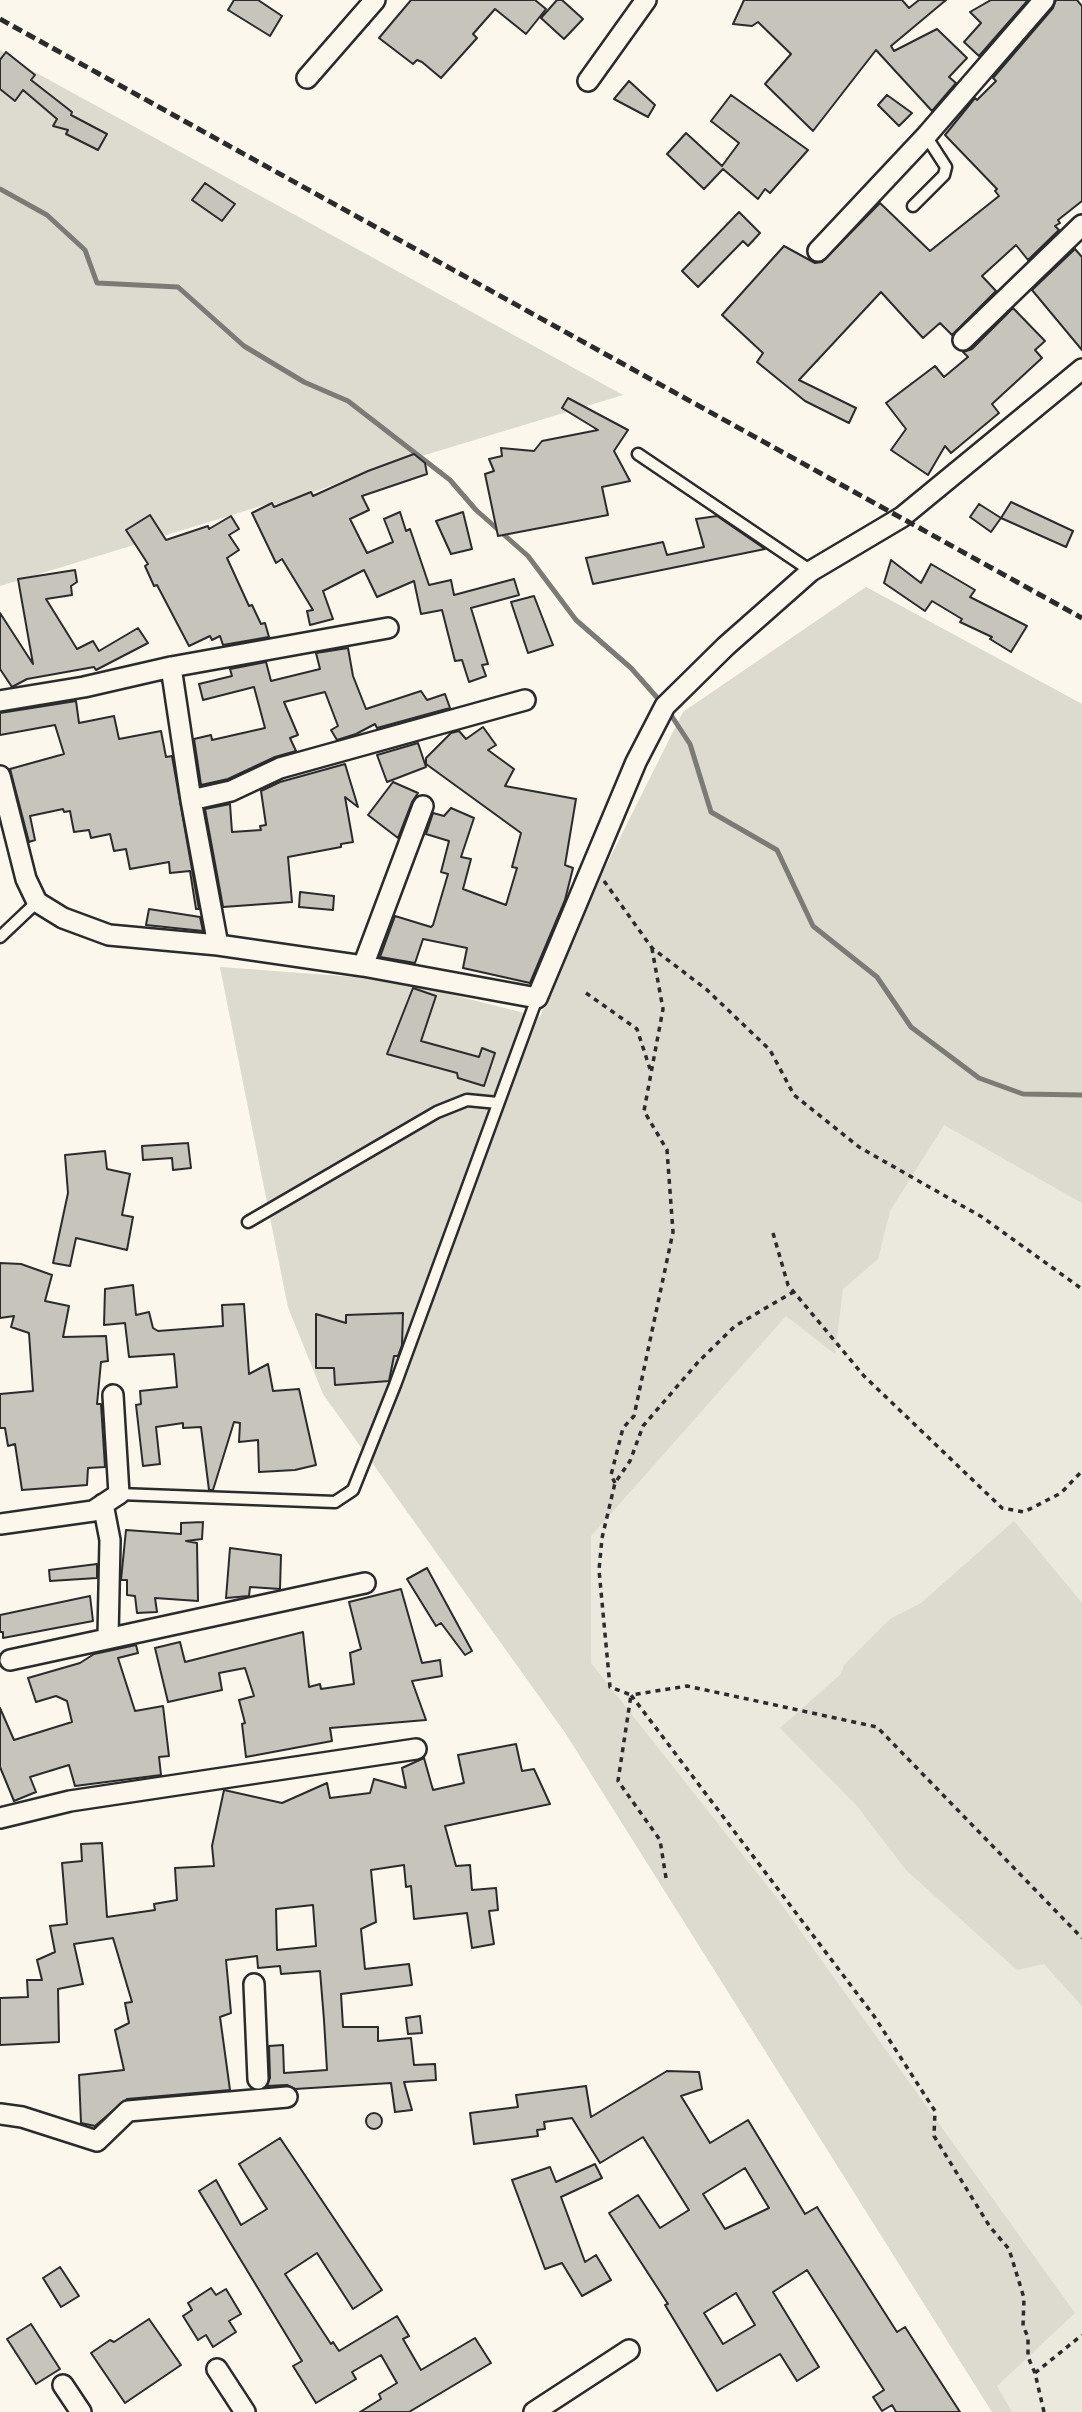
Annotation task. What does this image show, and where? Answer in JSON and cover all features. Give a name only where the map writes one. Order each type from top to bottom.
[{"type":"street","points":[[307,78],[374,0]]},
{"type":"street","points":[[588,80],[646,0]]},
{"type":"street","points":[[818,251],[926,136],[1044,0]]},
{"type":"street","points":[[962,340],[1082,225]]},
{"type":"street","points":[[0,776],[26,878],[37,902],[63,918],[109,935],[218,945],[363,966],[537,998],[636,762],[665,706],[726,646],[811,571],[902,517],[1082,369]]},
{"type":"street","points":[[0,701],[388,628]]},
{"type":"street","points":[[171,667],[191,800],[218,945]]},
{"type":"street","points":[[191,800],[230,791],[280,768],[525,700]]},
{"type":"street","points":[[363,966],[423,806]]},
{"type":"street","points":[[108,1637],[113,1395]]},
{"type":"street","points":[[0,1524],[93,1511],[111,1499]]},
{"type":"street","points":[[10,1660],[365,1583]]},
{"type":"street","points":[[0,1818],[70,1801],[416,1749]]},
{"type":"street","points":[[254,1984],[258,2079]]},
{"type":"street","points":[[0,2114],[22,2117],[97,2141],[128,2111],[287,2097]]},
{"type":"street","points":[[534,2412],[629,2350]]},
{"type":"street","points":[[217,2369],[245,2412]]},
{"type":"street","points":[[63,2385],[81,2412]]},
{"type":"lane","points":[[914,206],[944,174],[946,167],[926,136]]},
{"type":"lane","points":[[638,454],[811,571]]},
{"type":"lane","points":[[0,937],[37,902]]},
{"type":"lane","points":[[111,1499],[335,1502],[345,1499],[358,1478],[395,1385],[537,998]]},
{"type":"lane","points":[[248,1222],[436,1112],[467,1100],[498,1103]]},
{"type":"path","points":[[593,865],[652,947],[706,989],[770,1049],[794,1095],[859,1147],[982,1217],[1082,1289]]},
{"type":"path","points":[[615,1483],[611,1475],[622,1429],[634,1416],[673,1232],[667,1150],[644,1111],[663,1009],[652,947]]},
{"type":"path","points":[[586,993],[637,1028],[651,1071]]},
{"type":"path","points":[[773,1233],[789,1285],[794,1292],[864,1376],[1002,1508],[1024,1512],[1061,1493],[1082,1471]]},
{"type":"path","points":[[794,1292],[735,1326],[699,1361],[643,1426],[630,1461],[615,1483],[602,1538],[599,1570],[610,1687],[631,1695],[687,1686],[877,1727],[1082,1938]]},
{"type":"path","points":[[631,1695],[618,1781],[660,1840],[666,1878]]},
{"type":"path","points":[[631,1695],[874,2016],[935,2111],[934,2136],[990,2227],[1009,2249],[1024,2298],[1023,2326],[1028,2337],[1028,2357],[1035,2373],[1044,2412]]},
{"type":"path","points":[[1035,2373],[1082,2335]]},
{"type":"shaded area","points":[[0,50],[22,65],[623,395],[359,475],[280,505],[271,503],[0,586]]},
{"type":"shaded area","points":[[866,587],[1082,704],[1082,2412],[992,2412],[566,1734],[323,1394],[288,1307],[220,967],[393,980],[540,1017],[601,876],[683,712]]},
{"type":"shaded area","points":[[866,587],[1082,704],[1082,1203],[944,1125],[890,1211],[878,1259],[843,1289],[835,1354],[786,1316],[591,1536],[591,1663],[776,1897],[1075,2313],[997,2386],[1012,2412],[992,2412],[566,1734],[323,1394],[288,1307],[220,967],[393,980],[540,1017],[601,876],[683,712]]},
{"type":"shaded area","points":[[1014,1521],[1082,1603],[1082,2006],[1044,1964],[1017,1970],[906,1870],[857,1806],[780,1728],[841,1674],[844,1665],[890,1619],[921,1603]]},
{"type":"building","points":[[234,0],[258,0],[282,16],[270,36],[228,10]]},
{"type":"building","points":[[411,0],[535,0],[546,9],[526,34],[495,9],[473,34],[477,38],[441,78],[422,62],[417,60],[413,64],[379,38]]},
{"type":"building","points":[[557,0],[562,0],[583,19],[564,39],[541,18]]},
{"type":"building","points":[[744,0],[902,0],[909,8],[919,0],[946,0],[891,46],[894,51],[937,29],[967,58],[949,77],[956,83],[932,111],[876,50],[813,131],[765,84],[791,54],[758,22],[752,26],[733,24]]},
{"type":"building","points":[[991,0],[1028,0],[979,56],[964,42],[981,23],[970,12]]},
{"type":"building","points":[[1056,0],[1077,0],[1082,6],[1082,201],[1058,220],[1060,223],[1055,226],[1059,230],[1028,260],[1016,245],[982,276],[996,291],[952,335],[940,323],[923,338],[881,292],[799,380],[856,408],[849,423],[805,401],[757,362],[763,353],[722,315],[784,246],[815,263],[822,262],[880,203],[930,251],[999,196],[995,191],[997,189],[945,135],[975,98],[977,100],[996,81],[993,78],[1053,8]]},
{"type":"building","points":[[6,52],[35,75],[31,80],[72,112],[71,115],[107,134],[98,150],[66,134],[68,130],[53,126],[57,119],[23,90],[15,101],[0,89],[0,60]]},
{"type":"building","points":[[629,81],[655,105],[648,117],[614,99]]},
{"type":"building","points":[[731,95],[808,150],[770,193],[765,189],[758,199],[723,169],[704,189],[667,154],[686,133],[722,166],[739,143],[711,121]]},
{"type":"building","points":[[887,95],[912,113],[899,126],[878,105]]},
{"type":"building","points":[[205,183],[235,204],[222,221],[192,200]]},
{"type":"building","points":[[739,212],[760,233],[748,246],[743,241],[698,287],[682,271]]},
{"type":"building","points":[[1075,249],[1082,257],[1082,350],[1032,290]]},
{"type":"building","points":[[1013,308],[1045,341],[1035,350],[1042,358],[992,404],[999,413],[951,453],[945,446],[928,475],[891,450],[906,429],[886,403],[935,366],[944,377],[968,357],[963,352],[972,349]]},
{"type":"building","points":[[568,398],[628,430],[614,451],[630,481],[602,487],[608,515],[498,536],[485,474],[494,471],[489,459],[502,456],[501,448],[534,451],[542,441],[598,430],[562,408]]},
{"type":"building","points":[[414,454],[425,463],[427,474],[362,496],[369,510],[350,519],[367,553],[393,542],[384,519],[400,512],[406,531],[410,529],[429,585],[451,580],[454,595],[514,579],[519,595],[471,608],[488,664],[482,665],[486,676],[469,682],[462,660],[455,661],[442,610],[421,614],[414,581],[377,597],[364,570],[323,591],[333,619],[310,625],[307,611],[313,610],[282,559],[276,563],[252,513],[272,503],[274,507],[311,492],[313,496]]},
{"type":"building","points":[[1011,502],[1073,531],[1066,547],[1001,518]]},
{"type":"building","points":[[979,504],[1001,518],[991,532],[970,517]]},
{"type":"building","points":[[463,512],[472,549],[451,554],[436,521]]},
{"type":"building","points":[[150,515],[166,540],[208,526],[209,529],[231,516],[239,529],[229,535],[239,550],[227,558],[249,606],[252,605],[261,624],[265,623],[269,637],[223,645],[220,636],[212,640],[210,636],[189,646],[157,585],[154,586],[145,566],[148,564],[126,530]]},
{"type":"building","points":[[717,516],[765,549],[593,584],[586,558],[663,542],[667,555],[704,547],[696,519]]},
{"type":"building","points":[[891,560],[921,583],[931,564],[975,590],[970,597],[1027,626],[1011,652],[990,639],[992,637],[960,622],[962,619],[932,601],[925,611],[884,583]]},
{"type":"building","points":[[75,570],[77,582],[71,586],[72,595],[46,599],[77,649],[93,641],[99,651],[138,628],[148,643],[96,670],[94,667],[27,679],[12,687],[0,669],[0,613],[33,664],[18,579]]},
{"type":"building","points":[[534,596],[553,645],[528,653],[511,602]]},
{"type":"building","points":[[348,648],[353,676],[366,709],[421,691],[427,700],[445,694],[450,708],[377,728],[375,724],[337,740],[331,730],[338,726],[325,692],[284,702],[298,735],[290,738],[296,751],[275,757],[228,779],[201,785],[194,739],[211,735],[212,740],[265,728],[254,687],[203,700],[199,684],[232,676],[230,669],[266,662],[271,681],[320,669],[316,653]]},
{"type":"building","points":[[76,701],[79,723],[114,716],[119,739],[161,731],[166,757],[172,756],[199,909],[196,909],[190,871],[170,873],[169,862],[130,869],[126,849],[114,851],[110,834],[91,838],[89,830],[74,832],[70,811],[64,812],[63,809],[30,816],[35,840],[29,842],[10,769],[64,754],[55,725],[0,735],[0,713]]},
{"type":"building","points":[[483,727],[496,745],[488,750],[514,769],[505,786],[576,799],[565,865],[573,868],[565,900],[530,983],[463,968],[467,948],[423,939],[415,963],[380,957],[395,916],[431,927],[433,925],[448,874],[441,872],[449,841],[426,834],[433,813],[444,816],[451,808],[474,818],[461,857],[471,859],[463,889],[506,905],[517,868],[512,867],[521,833],[426,764],[426,758],[451,733],[459,731],[466,739]]},
{"type":"building","points":[[418,743],[426,767],[387,782],[377,755]]},
{"type":"building","points":[[345,764],[358,807],[345,797],[353,842],[341,844],[341,847],[288,857],[292,902],[223,907],[205,809],[230,804],[232,832],[261,830],[260,826],[266,825],[261,791],[280,782]]},
{"type":"building","points":[[393,782],[418,793],[398,838],[368,815]]},
{"type":"building","points":[[300,892],[334,896],[333,910],[299,907]]},
{"type":"building","points":[[149,909],[200,917],[203,931],[146,925]]},
{"type":"building","points":[[413,988],[436,996],[421,1041],[479,1057],[482,1048],[495,1053],[484,1086],[458,1078],[457,1073],[387,1054]]},
{"type":"building","points":[[188,1143],[191,1168],[173,1170],[172,1158],[143,1160],[142,1146]]},
{"type":"building","points":[[105,1151],[107,1169],[130,1174],[122,1215],[133,1217],[127,1250],[76,1238],[70,1266],[53,1263],[68,1193],[65,1155]]},
{"type":"building","points":[[0,1263],[21,1264],[52,1275],[45,1301],[69,1306],[63,1337],[106,1336],[108,1361],[101,1362],[97,1404],[101,1404],[105,1467],[88,1468],[87,1485],[22,1490],[15,1444],[8,1446],[5,1428],[0,1428],[0,1394],[33,1391],[29,1333],[11,1327],[14,1316],[0,1318]]},
{"type":"building","points":[[133,1285],[136,1315],[149,1312],[153,1328],[158,1331],[223,1326],[222,1305],[244,1304],[249,1374],[268,1364],[273,1391],[299,1389],[316,1465],[295,1470],[259,1472],[258,1440],[239,1442],[240,1423],[234,1422],[213,1490],[209,1490],[201,1427],[183,1428],[183,1423],[156,1427],[160,1464],[143,1466],[136,1405],[141,1404],[140,1391],[177,1387],[174,1354],[129,1357],[125,1323],[104,1325],[105,1289]]},
{"type":"building","points":[[403,1313],[402,1345],[398,1356],[394,1356],[389,1381],[335,1385],[334,1368],[316,1368],[316,1314],[346,1323],[346,1315]]},
{"type":"building","points":[[203,1522],[202,1539],[186,1541],[197,1543],[198,1601],[155,1598],[157,1612],[137,1613],[135,1596],[127,1595],[127,1580],[121,1580],[126,1530],[181,1534],[181,1523]]},
{"type":"building","points":[[230,1548],[281,1555],[280,1589],[250,1587],[249,1596],[226,1598]]},
{"type":"building","points":[[97,1564],[97,1578],[50,1581],[49,1570]]},
{"type":"building","points":[[427,1568],[472,1651],[465,1655],[441,1623],[436,1626],[407,1579]]},
{"type":"building","points":[[401,1589],[422,1663],[440,1660],[442,1676],[412,1681],[426,1720],[330,1728],[332,1741],[246,1757],[242,1724],[245,1723],[239,1700],[254,1696],[245,1668],[219,1673],[222,1690],[168,1702],[155,1648],[180,1642],[185,1662],[303,1632],[309,1687],[320,1684],[321,1689],[354,1684],[350,1653],[361,1649],[349,1602]]},
{"type":"building","points":[[90,1596],[93,1621],[3,1638],[3,1632],[0,1632],[0,1615]]},
{"type":"building","points":[[136,1645],[138,1653],[118,1658],[135,1711],[163,1706],[169,1756],[159,1757],[161,1775],[75,1786],[69,1765],[30,1777],[36,1792],[14,1801],[0,1767],[0,1708],[14,1740],[72,1722],[67,1701],[56,1696],[36,1702],[28,1678],[80,1663],[94,1654]]},
{"type":"building","points":[[516,1744],[522,1771],[534,1769],[550,1804],[445,1826],[456,1866],[470,1865],[472,1890],[496,1888],[498,1910],[489,1911],[494,1944],[472,1948],[467,1913],[414,1919],[411,1886],[406,1887],[404,1865],[371,1870],[376,1922],[361,1929],[365,1969],[409,1964],[412,1985],[341,1994],[343,2027],[378,2027],[378,2041],[411,2038],[414,2065],[435,2064],[436,2080],[404,2082],[412,2110],[395,2112],[391,2083],[295,2089],[287,2085],[267,2086],[270,2078],[269,2046],[283,2045],[284,2073],[327,2070],[324,2020],[320,1971],[281,1974],[280,1966],[258,1968],[257,1956],[226,1960],[231,2013],[220,2017],[230,2090],[127,2099],[95,2126],[81,2123],[79,2075],[124,2070],[115,2030],[129,2023],[125,2003],[132,2002],[113,1938],[74,1944],[83,1984],[58,1989],[59,2042],[0,2045],[0,1998],[28,1997],[27,1980],[42,1980],[37,1960],[55,1952],[50,1926],[67,1924],[62,1863],[82,1861],[81,1844],[102,1843],[107,1917],[155,1910],[154,1904],[177,1900],[175,1868],[214,1866],[212,1846],[224,1790],[282,1803],[327,1783],[330,1798],[370,1793],[374,1779],[406,1788],[402,1768],[424,1758],[433,1790],[464,1783],[458,1755]],"holes":[[[313,1905],[316,1946],[277,1950],[276,1909]]]},
{"type":"building","points":[[420,2016],[422,2033],[408,2034],[406,2018]]},
{"type":"building","points":[[667,2071],[699,2072],[702,2089],[681,2096],[710,2143],[748,2120],[805,2214],[817,2207],[897,2332],[905,2327],[960,2412],[896,2412],[892,2405],[882,2411],[873,2397],[884,2390],[807,2270],[773,2292],[819,2367],[797,2381],[780,2354],[717,2391],[665,2305],[668,2304],[609,2213],[638,2195],[660,2228],[689,2210],[643,2137],[600,2163],[572,2118],[544,2122],[545,2129],[537,2130],[538,2136],[474,2144],[470,2113],[518,2107],[516,2095],[586,2086],[591,2117]],"holes":[[[745,2168],[769,2208],[725,2229],[703,2194]],[[736,2293],[755,2325],[723,2344],[704,2313]]]},
{"type":"building","points":[[374,2113],[380,2115],[380,2127],[374,2129],[368,2127],[366,2121],[368,2115]]},
{"type":"building","points":[[280,2138],[382,2290],[353,2309],[317,2253],[285,2274],[331,2344],[333,2342],[339,2351],[397,2316],[409,2336],[403,2339],[421,2370],[475,2338],[491,2363],[409,2412],[360,2412],[381,2399],[379,2394],[397,2383],[381,2355],[352,2372],[356,2379],[316,2403],[293,2366],[302,2361],[199,2191],[216,2180],[241,2225],[267,2209],[239,2164]]},
{"type":"building","points":[[595,2164],[602,2178],[561,2197],[585,2262],[596,2255],[611,2280],[582,2296],[562,2263],[545,2269],[512,2180],[550,2167],[556,2182]]},
{"type":"building","points":[[60,2267],[79,2296],[61,2307],[43,2278]]},
{"type":"building","points":[[211,2288],[216,2295],[226,2289],[241,2314],[229,2321],[236,2332],[213,2347],[206,2335],[198,2340],[183,2316],[192,2310],[188,2303]]},
{"type":"building","points":[[149,2319],[181,2365],[125,2403],[91,2353],[110,2340],[114,2342]]},
{"type":"building","points":[[31,2324],[60,2369],[36,2384],[7,2339]]},
{"type":"waterway","points":[[0,189],[47,215],[85,250],[97,283],[178,287],[244,346],[304,382],[348,401],[450,480],[476,510],[528,556],[576,620],[631,668],[661,702]]},
{"type":"waterway","points":[[667,709],[690,744],[711,812],[777,850],[813,926],[877,977],[911,1027],[979,1078],[1023,1094],[1082,1095]]},
{"type":"railway","points":[[0,19],[1082,618]]}]
